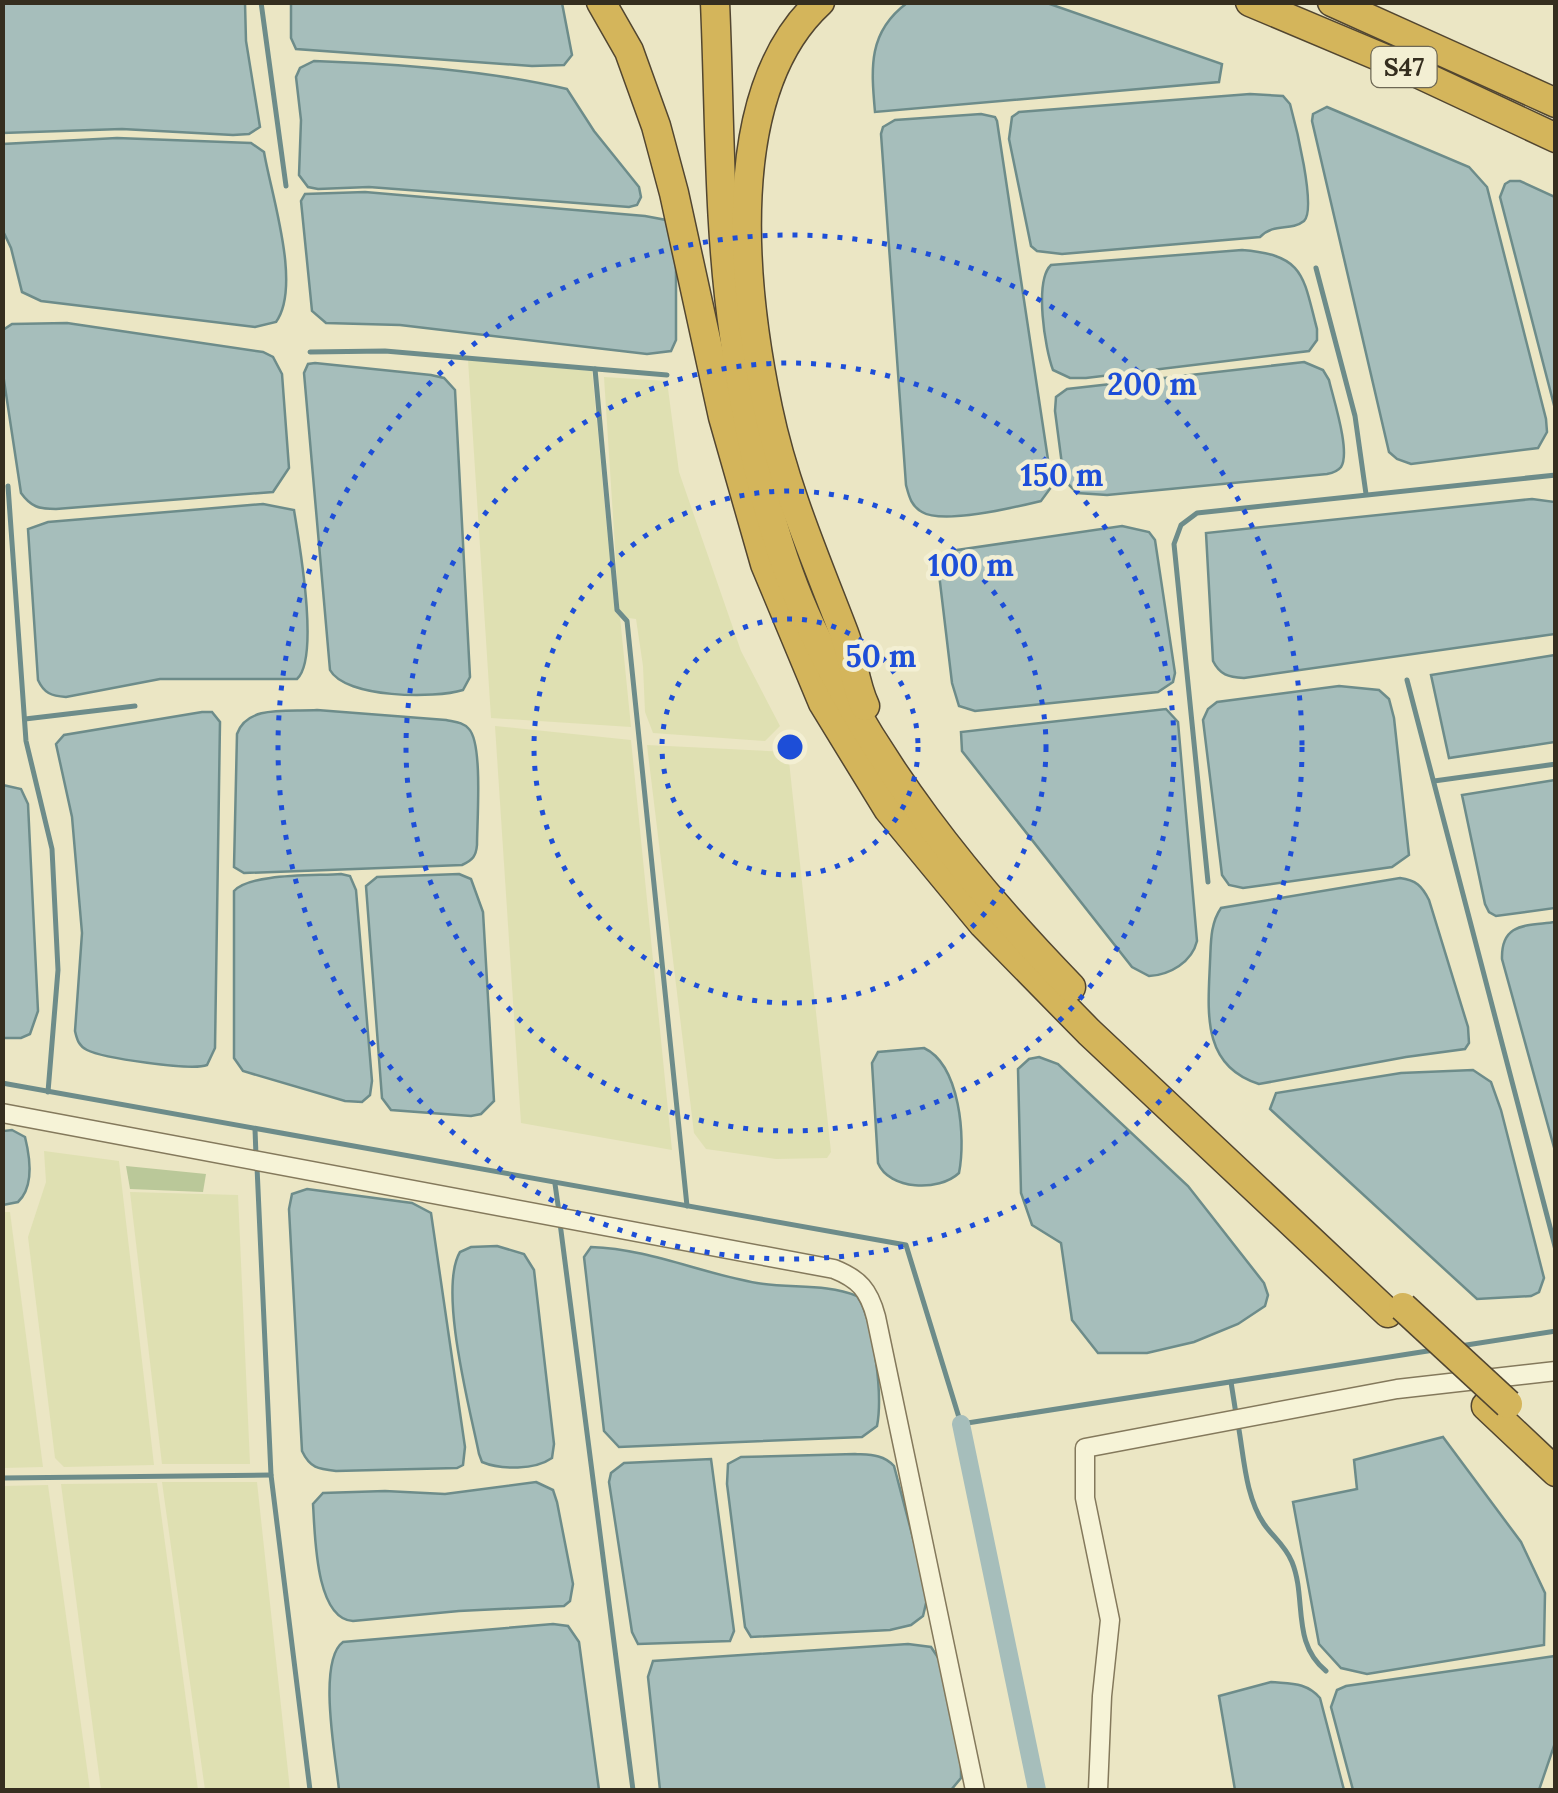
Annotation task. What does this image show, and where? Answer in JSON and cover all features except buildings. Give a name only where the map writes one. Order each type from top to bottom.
[{"type":"highway","points":[[601,2],[629,51],[656,126],[747,415],[801,523],[846,640],[861,698],[915,806],[1008,921],[1106,1024],[1396,1310]]},
{"type":"highway","points":[[696,2],[706,207],[747,415]]},
{"type":"highway","points":[[715,2],[725,239],[765,564],[816,686],[888,809],[982,924],[1497,1405],[1556,1447]]},
{"type":"highway","name":"S47","points":[[1250,2],[1402,66],[1556,138]]},
{"type":"highway","name":"S47","points":[[1332,2],[1556,103]]},
{"type":"highway","points":[[747,415],[752,285],[748,164],[766,84],[785,46],[814,8]]},
{"type":"highway","points":[[1497,1405],[1556,1492]]},
{"type":"highway","points":[[1519,1438],[1556,1472]]},
{"type":"street","points":[[2,1113],[814,1266],[850,1276],[864,1286],[876,1317],[974,1790]]},
{"type":"street","points":[[1098,1790],[1110,1620],[1085,1498],[1085,1448],[1397,1388],[1556,1371]]},
{"type":"green space","points":[[468,360],[592,371],[615,612],[620,617],[631,727],[491,718]]},
{"type":"green space","points":[[604,377],[667,381],[679,472],[741,651],[780,726],[765,741],[653,733],[645,712],[636,619],[628,618],[619,609]]},
{"type":"green space","points":[[495,726],[631,740],[672,1150],[521,1123]]},
{"type":"green space","points":[[647,745],[788,752],[831,1152],[827,1158],[776,1159],[706,1149],[694,1133]]},
{"type":"green space","points":[[44,1151],[119,1161],[154,1465],[64,1467],[55,1458],[28,1237],[46,1182]]},
{"type":"green space","points":[[126,1166],[206,1174],[203,1192],[130,1189]]},
{"type":"green space","points":[[130,1192],[238,1195],[250,1464],[162,1464]]},
{"type":"green space","points":[[3,1212],[10,1212],[43,1467],[3,1468]]},
{"type":"green space","points":[[162,1482],[257,1482],[290,1790],[205,1790]]},
{"type":"green space","points":[[157,1483],[198,1790],[101,1790],[61,1484]]},
{"type":"green space","points":[[48,1485],[90,1790],[3,1790],[3,1486]]},
{"type":"water","points":[[2,3],[245,3],[246,41],[260,127],[249,134],[233,135],[122,129],[3,133]]},
{"type":"water","points":[[291,3],[562,3],[572,55],[564,65],[532,66],[296,49],[291,38]]},
{"type":"water","points":[[907,3],[1047,3],[1222,64],[1219,82],[875,112],[873,65],[879,38],[894,14]]},
{"type":"water","points":[[314,61],[441,69],[567,89],[594,131],[639,187],[641,197],[637,205],[629,207],[369,187],[308,187],[299,175],[301,120],[296,77],[300,68]]},
{"type":"water","points":[[1250,94],[1283,96],[1290,104],[1307,183],[1304,221],[1260,237],[1062,254],[1037,251],[1031,246],[1009,139],[1012,117],[1019,112]]},
{"type":"water","points":[[1327,107],[1469,167],[1487,187],[1546,419],[1547,432],[1538,448],[1411,464],[1389,452],[1312,121],[1313,114]]},
{"type":"water","points":[[981,114],[997,121],[1052,486],[1041,501],[980,514],[932,516],[915,507],[906,485],[881,134],[883,127],[895,120]]},
{"type":"water","points":[[117,138],[251,143],[264,152],[285,263],[283,306],[276,322],[255,327],[41,301],[22,292],[3,231],[3,144]]},
{"type":"water","points":[[1510,181],[1520,181],[1555,197],[1555,409],[1500,197]]},
{"type":"water","points":[[365,192],[666,220],[676,235],[676,340],[671,351],[647,354],[400,325],[326,323],[312,311],[301,201],[305,194]]},
{"type":"water","points":[[1242,250],[1278,257],[1298,272],[1317,329],[1317,340],[1309,351],[1086,378],[1070,378],[1053,370],[1042,300],[1051,265]]},
{"type":"water","points":[[67,323],[263,352],[273,357],[282,374],[289,468],[273,492],[56,509],[40,508],[28,501],[21,493],[3,374],[3,330],[12,324]]},
{"type":"water","points":[[1304,362],[1323,370],[1329,380],[1344,450],[1344,460],[1335,472],[1107,495],[1077,493],[1064,480],[1055,411],[1056,397],[1067,389]]},
{"type":"water","points":[[308,364],[431,375],[444,378],[455,390],[470,677],[463,690],[433,695],[371,691],[339,679],[330,670],[304,373]]},
{"type":"water","points":[[1532,499],[1555,502],[1555,634],[1244,678],[1225,674],[1213,661],[1206,533]]},
{"type":"water","points":[[263,504],[294,510],[307,625],[304,667],[297,679],[160,679],[66,697],[52,695],[43,688],[38,680],[28,529],[48,522]]},
{"type":"water","points":[[1122,526],[1149,532],[1155,540],[1175,673],[1173,682],[1158,692],[975,711],[959,706],[952,683],[939,574],[946,555],[957,550]]},
{"type":"water","points":[[1555,655],[1555,742],[1449,758],[1431,675]]},
{"type":"water","points":[[1339,686],[1379,690],[1389,699],[1409,855],[1392,867],[1243,888],[1229,885],[1222,875],[1203,720],[1208,709],[1217,702]]},
{"type":"water","points":[[1166,709],[1178,722],[1197,941],[1179,966],[1149,976],[1132,967],[962,751],[961,732]]},
{"type":"water","points":[[317,710],[446,720],[467,727],[473,737],[478,766],[475,855],[462,865],[244,873],[234,867],[237,734],[242,724],[260,714]]},
{"type":"water","points":[[212,712],[220,722],[215,1048],[207,1065],[198,1066],[147,1063],[96,1053],[82,1047],[75,1031],[82,933],[72,817],[56,744],[64,735]]},
{"type":"water","points":[[1555,780],[1555,908],[1496,916],[1485,904],[1462,795]]},
{"type":"water","points":[[3,785],[21,789],[28,804],[38,1011],[30,1034],[21,1038],[2,1038]]},
{"type":"water","points":[[459,874],[471,879],[483,912],[494,1101],[481,1114],[471,1116],[391,1110],[382,1098],[366,886],[377,877]]},
{"type":"water","points":[[350,876],[356,890],[372,1081],[370,1095],[362,1102],[345,1101],[243,1071],[234,1058],[234,891],[268,878]]},
{"type":"water","points":[[1400,878],[1418,884],[1429,900],[1468,1027],[1469,1043],[1465,1049],[1259,1084],[1240,1076],[1217,1050],[1209,1017],[1212,934],[1221,908]]},
{"type":"water","points":[[1556,922],[1555,1151],[1502,959],[1511,932]]},
{"type":"water","points":[[924,1048],[946,1070],[953,1086],[961,1158],[959,1173],[950,1179],[915,1185],[892,1179],[878,1163],[872,1063],[878,1052]]},
{"type":"water","points":[[1039,1057],[1058,1064],[1188,1186],[1264,1283],[1268,1295],[1265,1306],[1238,1324],[1194,1342],[1147,1353],[1098,1353],[1072,1320],[1061,1243],[1032,1225],[1021,1193],[1018,1069],[1029,1059]]},
{"type":"water","points":[[1473,1070],[1491,1082],[1501,1110],[1544,1278],[1539,1292],[1531,1296],[1477,1299],[1270,1109],[1276,1093],[1401,1073]]},
{"type":"water","points":[[12,1130],[25,1137],[29,1180],[18,1202],[3,1205],[3,1131]]},
{"type":"water","points":[[307,1189],[412,1203],[431,1213],[465,1447],[463,1465],[336,1471],[315,1467],[305,1457],[289,1209],[292,1194]]},
{"type":"water","points":[[497,1246],[524,1254],[534,1270],[554,1444],[552,1458],[527,1467],[482,1462],[458,1350],[452,1293],[460,1252],[471,1247]]},
{"type":"water","points":[[591,1247],[633,1252],[757,1283],[833,1289],[857,1296],[868,1322],[876,1359],[877,1426],[862,1437],[619,1447],[604,1431],[584,1257]]},
{"type":"water","points":[[1443,1437],[1521,1542],[1545,1593],[1544,1645],[1367,1674],[1341,1668],[1319,1644],[1293,1502],[1357,1489],[1354,1460]]},
{"type":"water","points":[[741,1457],[881,1457],[894,1466],[928,1595],[923,1616],[911,1625],[890,1630],[751,1637],[745,1627],[727,1484],[728,1464]]},
{"type":"water","points":[[711,1459],[734,1631],[730,1641],[638,1644],[632,1632],[609,1482],[611,1473],[624,1463]]},
{"type":"water","points":[[536,1482],[553,1490],[557,1502],[573,1584],[570,1601],[564,1606],[353,1621],[340,1617],[331,1606],[320,1573],[315,1534],[313,1504],[323,1493],[445,1494]]},
{"type":"water","points":[[553,1624],[568,1626],[579,1642],[599,1790],[339,1790],[330,1689],[335,1653],[343,1642]]},
{"type":"water","points":[[908,1644],[931,1647],[941,1662],[961,1764],[961,1778],[951,1790],[660,1790],[648,1677],[653,1661]]},
{"type":"water","points":[[1555,1656],[1555,1743],[1539,1790],[1353,1790],[1331,1707],[1337,1690]]},
{"type":"water","points":[[1271,1682],[1304,1686],[1320,1698],[1344,1790],[1235,1790],[1219,1696]]},
{"type":"waterway","points":[[261,2],[286,186]]},
{"type":"waterway","points":[[1316,268],[1355,416],[1366,494]]},
{"type":"waterway","points":[[310,352],[385,351],[667,375]]},
{"type":"waterway","points":[[595,369],[617,610],[627,621],[687,1206]]},
{"type":"waterway","points":[[1208,882],[1174,544],[1181,525],[1197,513],[1556,475]]},
{"type":"waterway","points":[[8,486],[26,741],[52,849],[58,970],[48,1092]]},
{"type":"waterway","points":[[1407,680],[1556,1250]]},
{"type":"waterway","points":[[25,719],[135,706]]},
{"type":"waterway","points":[[1434,781],[1556,764]]},
{"type":"waterway","points":[[2,1083],[906,1245],[961,1424],[1434,1350]]},
{"type":"waterway","points":[[255,1129],[256,1156]]},
{"type":"waterway","points":[[257,1167],[271,1475],[310,1790]]},
{"type":"waterway","points":[[555,1184],[559,1212]]},
{"type":"waterway","points":[[560,1223],[633,1790]]},
{"type":"waterway","points":[[1460,1346],[1556,1331]]},
{"type":"waterway","points":[[1231,1382],[1236,1414]]},
{"type":"waterway","points":[[961,1424],[1037,1790]]},
{"type":"waterway","points":[[1238,1424],[1253,1501],[1264,1524],[1292,1562],[1308,1647],[1326,1671]]},
{"type":"waterway","points":[[2,1478],[271,1475]]}]
